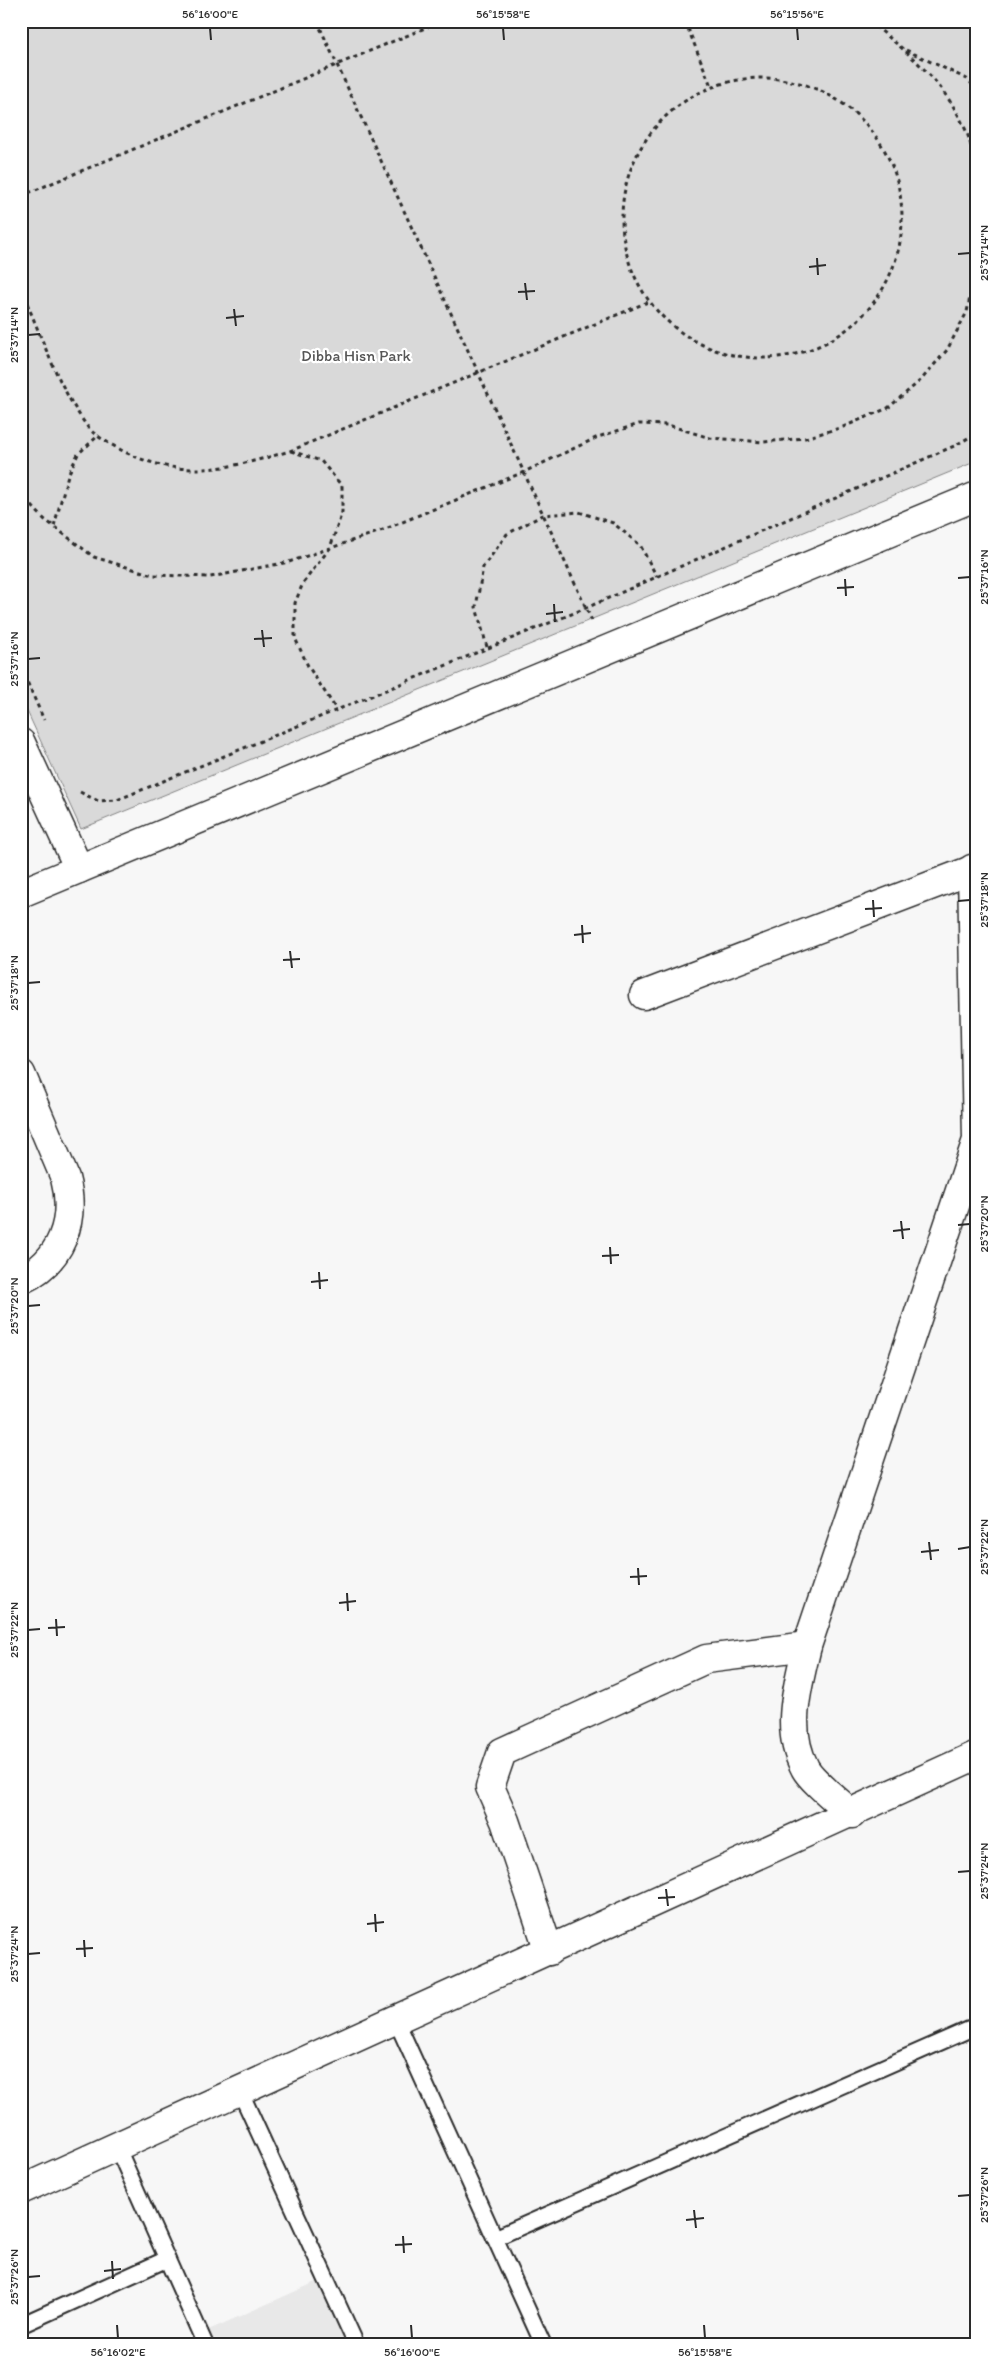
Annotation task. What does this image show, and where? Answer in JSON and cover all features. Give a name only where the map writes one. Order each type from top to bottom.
[{"type":"street","points":[[21,893],[977,496]]},
{"type":"street","points":[[21,743],[79,869]]},
{"type":"street","points":[[644,995],[975,868],[976,1140],[807,1646],[794,1705],[794,1738],[805,1769],[852,1814]]},
{"type":"street","points":[[21,1074],[65,1178],[70,1212],[67,1229],[50,1259],[38,1270],[21,1280]]},
{"type":"street","points":[[550,1951],[505,1821],[490,1787],[502,1752],[706,1659],[807,1646]]},
{"type":"street","points":[[21,2190],[977,1756]]},
{"type":"lane","points":[[396,2020],[543,2344]]},
{"type":"lane","points":[[495,2238],[977,2026]]},
{"type":"lane","points":[[240,2091],[356,2344]]},
{"type":"lane","points":[[117,2147],[205,2344]]},
{"type":"lane","points":[[21,2324],[167,2259]]},
{"type":"path","points":[[318,21],[606,650]]},
{"type":"path","points":[[21,196],[442,21]]},
{"type":"path","points":[[685,21],[711,86]]},
{"type":"path","points":[[868,21],[903,48],[942,87],[967,135],[977,175]]},
{"type":"path","points":[[903,48],[967,79],[977,89]]},
{"type":"path","points":[[755,77],[799,82],[840,100],[873,130],[895,169],[903,212],[898,257],[878,297],[848,329],[809,351],[765,358],[721,352],[680,333],[648,302],[628,264],[620,222],[625,178],[644,140],[673,107],[711,86],[755,77]]},
{"type":"path","points":[[21,494],[54,526],[94,557],[153,575],[210,577],[289,562],[378,532],[524,472],[598,437],[639,424],[668,425],[710,438],[764,442],[805,438],[844,427],[888,408],[921,380],[947,350],[967,312],[977,262]]},
{"type":"path","points":[[21,289],[63,388],[88,428],[143,461],[168,467],[199,470],[238,466],[290,451],[479,374],[648,302]]},
{"type":"path","points":[[75,785],[79,791],[98,801],[117,800],[586,608],[954,446],[977,433]]},
{"type":"path","points":[[54,526],[68,475],[78,454],[99,435]]},
{"type":"path","points":[[290,451],[321,461],[342,486],[342,512],[330,548],[302,583],[295,604],[295,638],[308,666],[336,709]]},
{"type":"path","points":[[487,647],[476,608],[483,567],[507,534],[543,515],[579,512],[613,523],[640,545],[657,576]]},
{"type":"path","points":[[21,668],[48,729]]},
{"type":"shaded area","points":[[323,2279],[350,2344],[177,2344]]},
{"type":"green space","name":"Dibba Hisn Park","points":[[21,21],[977,21],[977,461],[81,829],[21,698]]}]
